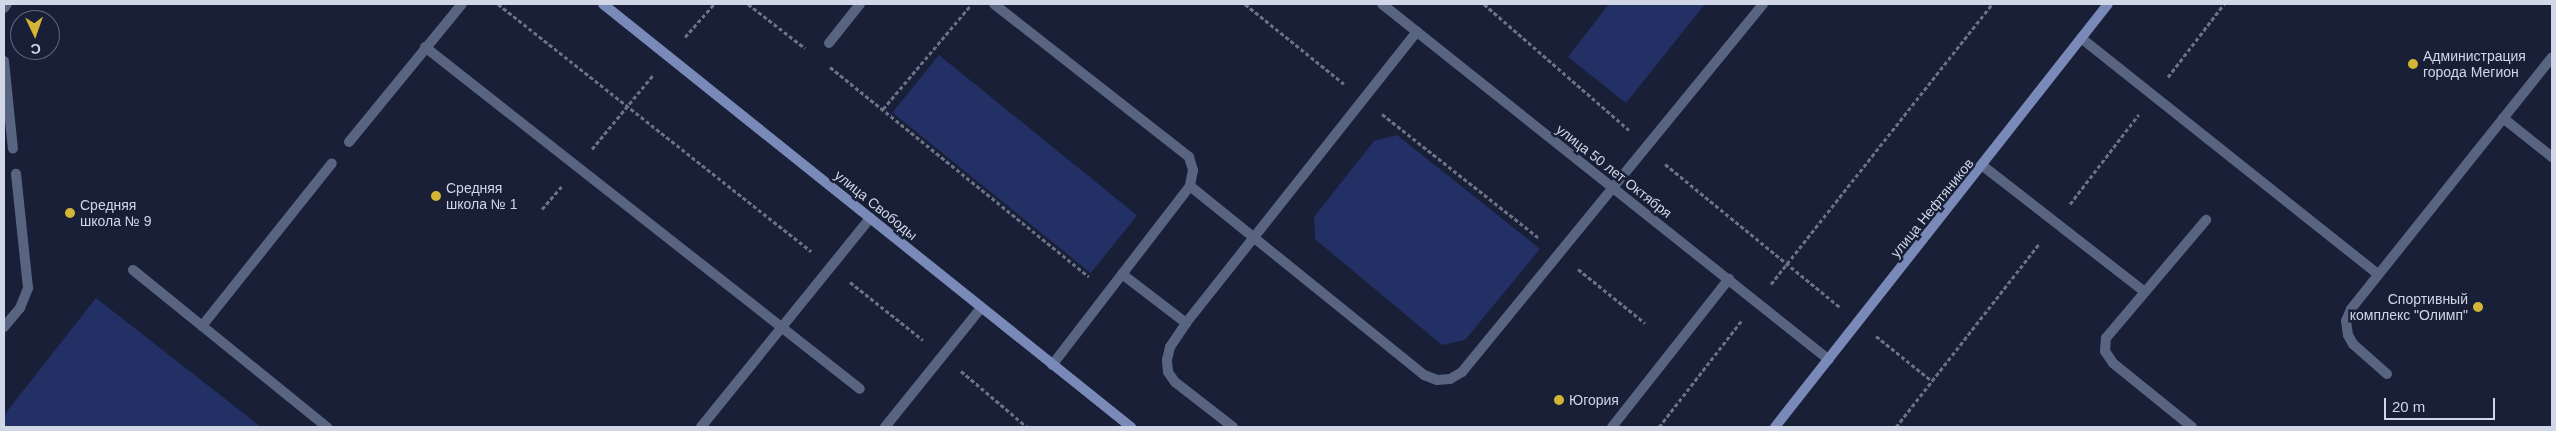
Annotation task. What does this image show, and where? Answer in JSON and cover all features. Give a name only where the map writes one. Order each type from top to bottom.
[{"type":"main road","name":"улица Свободы","points":[[603,4],[1131,427]]},
{"type":"main road","name":"улица Нефтяников","points":[[1775,427],[1983,166],[2108,4]]},
{"type":"street","points":[[4,8],[7,4]]},
{"type":"street","points":[[349,142],[462,4]]},
{"type":"street","points":[[829,43],[860,4]]},
{"type":"street","points":[[994,4],[1189,158],[1194,170],[1190,186],[1052,365]]},
{"type":"street","name":"улица 50 лет Октября","points":[[1382,4],[1830,360]]},
{"type":"street","points":[[1190,186],[1424,375],[1437,380],[1450,379],[1462,372],[1763,4]]},
{"type":"street","points":[[1233,427],[1175,382],[1168,372],[1167,360],[1170,347],[1186,323],[1256,238],[1417,32]]},
{"type":"street","points":[[2082,38],[2378,274]]},
{"type":"street","points":[[425,47],[860,389]]},
{"type":"street","points":[[2387,374],[2353,344],[2348,336],[2346,321],[2351,309],[2552,57]]},
{"type":"street","points":[[4,61],[13,149]]},
{"type":"street","points":[[2503,118],[2552,157]]},
{"type":"street","points":[[202,326],[332,163]]},
{"type":"street","points":[[1983,166],[2145,292]]},
{"type":"street","points":[[4,327],[20,308],[28,288],[16,174]]},
{"type":"street","points":[[701,427],[832,268],[870,218]]},
{"type":"street","points":[[2192,427],[2112,363],[2105,351],[2106,338],[2206,220]]},
{"type":"street","points":[[133,270],[327,427]]},
{"type":"street","points":[[1122,274],[1186,323]]},
{"type":"street","points":[[1612,427],[1729,280]]},
{"type":"street","points":[[885,427],[981,308]]},
{"type":"path","points":[[498,4],[944,356],[1027,427]]},
{"type":"path","points":[[542,209],[669,55],[714,4]]},
{"type":"path","points":[[748,4],[808,51]]},
{"type":"path","points":[[883,109],[972,4]]},
{"type":"path","points":[[1246,4],[1645,323]]},
{"type":"path","points":[[1484,4],[1648,146],[1674,173],[1932,381]]},
{"type":"path","points":[[1659,427],[1992,4]]},
{"type":"path","points":[[823,62],[1107,292]]},
{"type":"shaded area","points":[[1609,4],[1705,4],[1626,103],[1568,57]]},
{"type":"shaded area","points":[[939,55],[1137,215],[1091,273],[892,113]]},
{"type":"shaded area","points":[[1397,135],[1540,249],[1465,340],[1442,345],[1315,239],[1314,217],[1374,141]]},
{"type":"shaded area","points":[[96,298],[261,427],[4,427],[4,415]]},
{"type":"place","name":"Администрация города Мегион","points":[[2413,64]]},
{"type":"place","name":"Средняя школа № 1","points":[[436,196]]},
{"type":"place","name":"Средняя школа № 9","points":[[70,213]]},
{"type":"place","name":"Спортивный комплекс \"Олимп\"","points":[[2478,307]]},
{"type":"place","name":"Югория","points":[[1559,400]]}]
